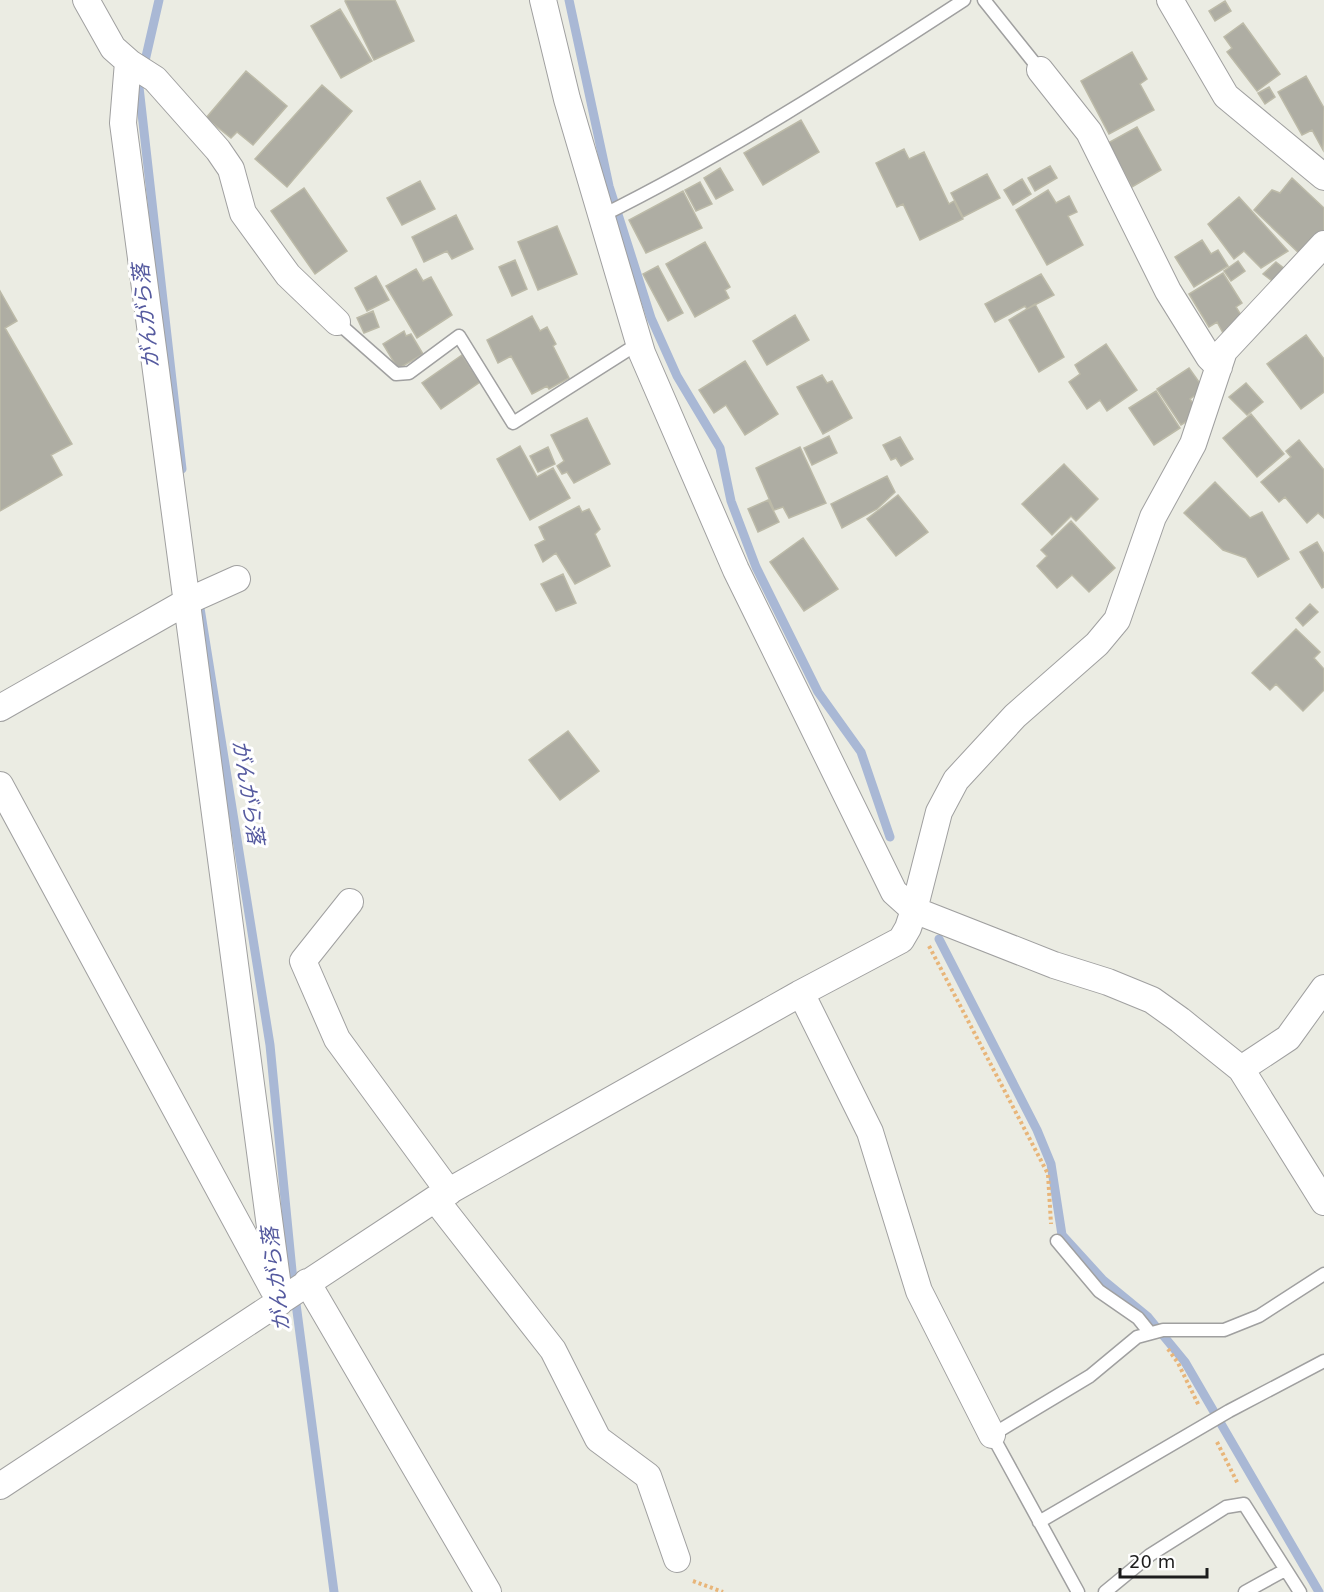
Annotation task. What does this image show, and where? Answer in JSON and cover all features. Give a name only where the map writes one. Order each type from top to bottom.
[{"type":"street","points":[[86,0],[113,48],[129,63],[155,79],[218,150],[231,169],[243,213],[288,275],[337,322]]},
{"type":"street","points":[[543,0],[567,99],[639,343],[736,570],[894,892],[911,919],[1108,982],[1152,1000],[1241,1069],[1324,1202]]},
{"type":"street","points":[[1170,0],[1226,96],[1324,177]]},
{"type":"street","points":[[129,63],[123,123],[281,1301]]},
{"type":"street","points":[[1040,70],[1089,132],[1168,291],[1209,357],[1219,367]]},
{"type":"street","points":[[0,1486],[306,1283],[442,1196],[801,993],[901,940],[911,919],[939,812],[956,780],[1015,716],[1097,644],[1117,620],[1153,517],[1194,444],[1224,351],[1324,244]]},
{"type":"street","points":[[0,708],[187,602],[227,583]]},
{"type":"street","points":[[0,785],[281,1301]]},
{"type":"street","points":[[350,902],[303,961],[337,1039],[442,1196],[553,1350],[598,1439],[648,1476],[677,1559]]},
{"type":"street","points":[[1241,1069],[1288,1038],[1324,988]]},
{"type":"street","points":[[801,993],[870,1132],[920,1291],[992,1435]]},
{"type":"street","points":[[306,1283],[488,1592]]},
{"type":"lane","points":[[601,216],[651,191],[754,133],[964,0]]},
{"type":"lane","points":[[984,0],[1040,70]]},
{"type":"lane","points":[[337,322],[396,374],[409,373],[459,336],[513,423],[639,343]]},
{"type":"lane","points":[[1057,1241],[1099,1291],[1157,1331]]},
{"type":"lane","points":[[1078,1592],[992,1435],[1090,1376],[1137,1337],[1157,1331],[1224,1330],[1259,1316],[1324,1274]]},
{"type":"lane","points":[[1039,1522],[1229,1411],[1324,1361]]},
{"type":"lane","points":[[1105,1592],[1160,1549],[1226,1507],[1244,1504],[1300,1592]]},
{"type":"lane","points":[[1245,1592],[1285,1570]]},
{"type":"path","points":[[911,919],[924,936],[1048,1174],[1051,1227],[1057,1241]]},
{"type":"building","points":[[395,0],[414,41],[374,60],[345,1]]},
{"type":"building","points":[[1225,1],[1231,11],[1215,21],[1209,11]]},
{"type":"building","points":[[340,9],[372,61],[341,78],[311,26]]},
{"type":"building","points":[[1243,23],[1280,74],[1257,91],[1227,52],[1232,48],[1224,37]]},
{"type":"building","points":[[1132,52],[1147,79],[1140,84],[1154,110],[1109,134],[1081,81]]},
{"type":"building","points":[[246,71],[287,106],[253,145],[237,132],[231,138],[206,118]]},
{"type":"building","points":[[1306,76],[1324,108],[1323,150],[1312,130],[1302,135],[1278,92]]},
{"type":"building","points":[[322,85],[352,111],[287,187],[255,159]]},
{"type":"building","points":[[1269,87],[1275,97],[1265,104],[1258,93]]},
{"type":"building","points":[[801,120],[819,152],[763,185],[744,153]]},
{"type":"building","points":[[1137,127],[1161,170],[1132,187],[1108,143]]},
{"type":"building","points":[[904,149],[909,159],[924,152],[949,204],[954,201],[963,219],[920,240],[903,204],[897,207],[876,163]]},
{"type":"building","points":[[1050,166],[1057,178],[1035,191],[1028,178]]},
{"type":"building","points":[[720,168],[733,190],[716,199],[704,178]]},
{"type":"building","points":[[987,174],[1000,198],[963,217],[951,193]]},
{"type":"building","points":[[1292,178],[1324,208],[1324,232],[1303,257],[1254,210],[1272,190],[1280,193]]},
{"type":"building","points":[[1022,179],[1031,194],[1013,205],[1004,190]]},
{"type":"building","points":[[420,181],[435,209],[402,225],[387,198]]},
{"type":"building","points":[[700,182],[712,204],[696,211],[685,190]]},
{"type":"building","points":[[304,188],[347,251],[315,274],[271,211]]},
{"type":"building","points":[[1048,190],[1056,203],[1069,196],[1077,212],[1068,216],[1083,245],[1047,265],[1016,210]]},
{"type":"building","points":[[683,191],[702,228],[646,253],[629,220]]},
{"type":"building","points":[[1239,197],[1288,251],[1261,268],[1244,251],[1234,259],[1208,224]]},
{"type":"building","points":[[456,215],[473,249],[452,259],[447,251],[424,262],[412,237]]},
{"type":"building","points":[[557,226],[577,274],[538,290],[518,242]]},
{"type":"building","points":[[1202,240],[1211,254],[1218,250],[1228,266],[1194,287],[1175,257]]},
{"type":"building","points":[[705,242],[730,287],[725,290],[729,298],[695,317],[666,264]]},
{"type":"building","points":[[515,260],[527,289],[512,296],[499,267]]},
{"type":"building","points":[[1238,261],[1245,271],[1231,281],[1224,271]]},
{"type":"building","points":[[1276,262],[1289,272],[1276,284],[1263,274]]},
{"type":"building","points":[[658,266],[683,313],[668,321],[643,274]]},
{"type":"building","points":[[416,269],[423,281],[431,277],[452,315],[417,338],[386,286]]},
{"type":"building","points":[[1223,273],[1242,303],[1236,307],[1244,320],[1223,333],[1217,322],[1209,327],[1189,294]]},
{"type":"building","points":[[1041,274],[1054,295],[1027,309],[1025,306],[995,322],[985,304]]},
{"type":"building","points":[[376,276],[389,300],[367,311],[355,288]]},
{"type":"building","points":[[0,291],[17,321],[5,328],[72,444],[51,455],[62,475],[0,511]]},
{"type":"building","points":[[1035,304],[1064,357],[1039,372],[1009,320]]},
{"type":"building","points":[[373,311],[379,327],[364,333],[357,318]]},
{"type":"building","points":[[795,315],[809,340],[767,365],[753,341]]},
{"type":"building","points":[[532,316],[540,331],[547,327],[556,344],[553,346],[569,378],[549,389],[547,386],[532,394],[511,356],[498,363],[487,340]]},
{"type":"building","points":[[404,331],[406,336],[411,334],[423,354],[398,369],[383,344]]},
{"type":"building","points":[[1306,335],[1324,359],[1324,392],[1301,409],[1267,364]]},
{"type":"building","points":[[1106,344],[1137,390],[1107,411],[1100,400],[1087,409],[1069,382],[1080,374],[1075,365]]},
{"type":"building","points":[[462,355],[480,382],[441,409],[422,383]]},
{"type":"building","points":[[745,361],[778,414],[745,435],[726,405],[714,413],[699,390]]},
{"type":"building","points":[[1189,368],[1204,389],[1190,399],[1200,413],[1181,425],[1157,389]]},
{"type":"building","points":[[822,375],[827,383],[832,381],[852,418],[823,434],[797,387]]},
{"type":"building","points":[[1246,383],[1263,402],[1247,415],[1229,397]]},
{"type":"building","points":[[1156,391],[1180,428],[1154,445],[1129,408]]},
{"type":"building","points":[[1251,414],[1284,454],[1257,477],[1223,438]]},
{"type":"building","points":[[587,418],[610,464],[574,483],[567,472],[562,474],[557,466],[564,461],[551,435]]},
{"type":"building","points":[[829,436],[837,453],[812,465],[804,448]]},
{"type":"building","points":[[900,437],[913,459],[901,466],[896,458],[891,460],[883,445]]},
{"type":"building","points":[[1299,440],[1324,470],[1324,518],[1318,513],[1307,523],[1285,497],[1279,502],[1261,482],[1291,457],[1286,451]]},
{"type":"building","points":[[520,446],[537,477],[553,468],[570,498],[530,520],[497,459]]},
{"type":"building","points":[[548,447],[555,464],[538,472],[530,456]]},
{"type":"building","points":[[800,447],[826,503],[789,518],[783,507],[774,510],[756,468]]},
{"type":"building","points":[[1064,464],[1098,499],[1076,521],[1071,516],[1052,535],[1022,504]]},
{"type":"building","points":[[887,476],[895,492],[877,509],[842,528],[831,504]]},
{"type":"building","points":[[1215,482],[1250,518],[1262,512],[1289,559],[1258,577],[1246,558],[1223,550],[1184,513]]},
{"type":"building","points":[[898,495],[928,532],[896,556],[867,519]]},
{"type":"building","points":[[768,500],[779,522],[758,532],[748,509]]},
{"type":"building","points":[[579,506],[582,512],[589,509],[600,529],[595,534],[610,566],[575,584],[556,553],[543,562],[535,545],[545,540],[539,527]]},
{"type":"building","points":[[1071,521],[1115,568],[1089,592],[1072,575],[1057,588],[1037,566],[1047,556],[1041,550]]},
{"type":"building","points":[[803,538],[838,589],[804,611],[770,562]]},
{"type":"building","points":[[1317,542],[1324,554],[1324,587],[1322,588],[1300,552]]},
{"type":"building","points":[[563,574],[576,603],[556,611],[541,584]]},
{"type":"building","points":[[1310,604],[1318,612],[1303,626],[1296,618]]},
{"type":"building","points":[[1296,629],[1320,652],[1314,658],[1324,669],[1324,690],[1303,711],[1276,684],[1270,690],[1252,673]]},
{"type":"building","points":[[568,731],[599,771],[560,800],[529,760]]},
{"type":"waterway","name":"がんがら落","points":[[159,0],[139,87],[182,469]]},
{"type":"waterway","points":[[569,0],[609,186],[651,318],[677,376],[720,448],[731,501],[756,567],[818,692],[861,752],[890,837]]},
{"type":"waterway","name":"がんがら落","points":[[200,608],[270,1045],[293,1281],[334,1592]]},
{"type":"waterway","points":[[939,939],[1037,1130],[1051,1164],[1062,1235],[1103,1280],[1148,1317],[1185,1362],[1319,1592]]}]
